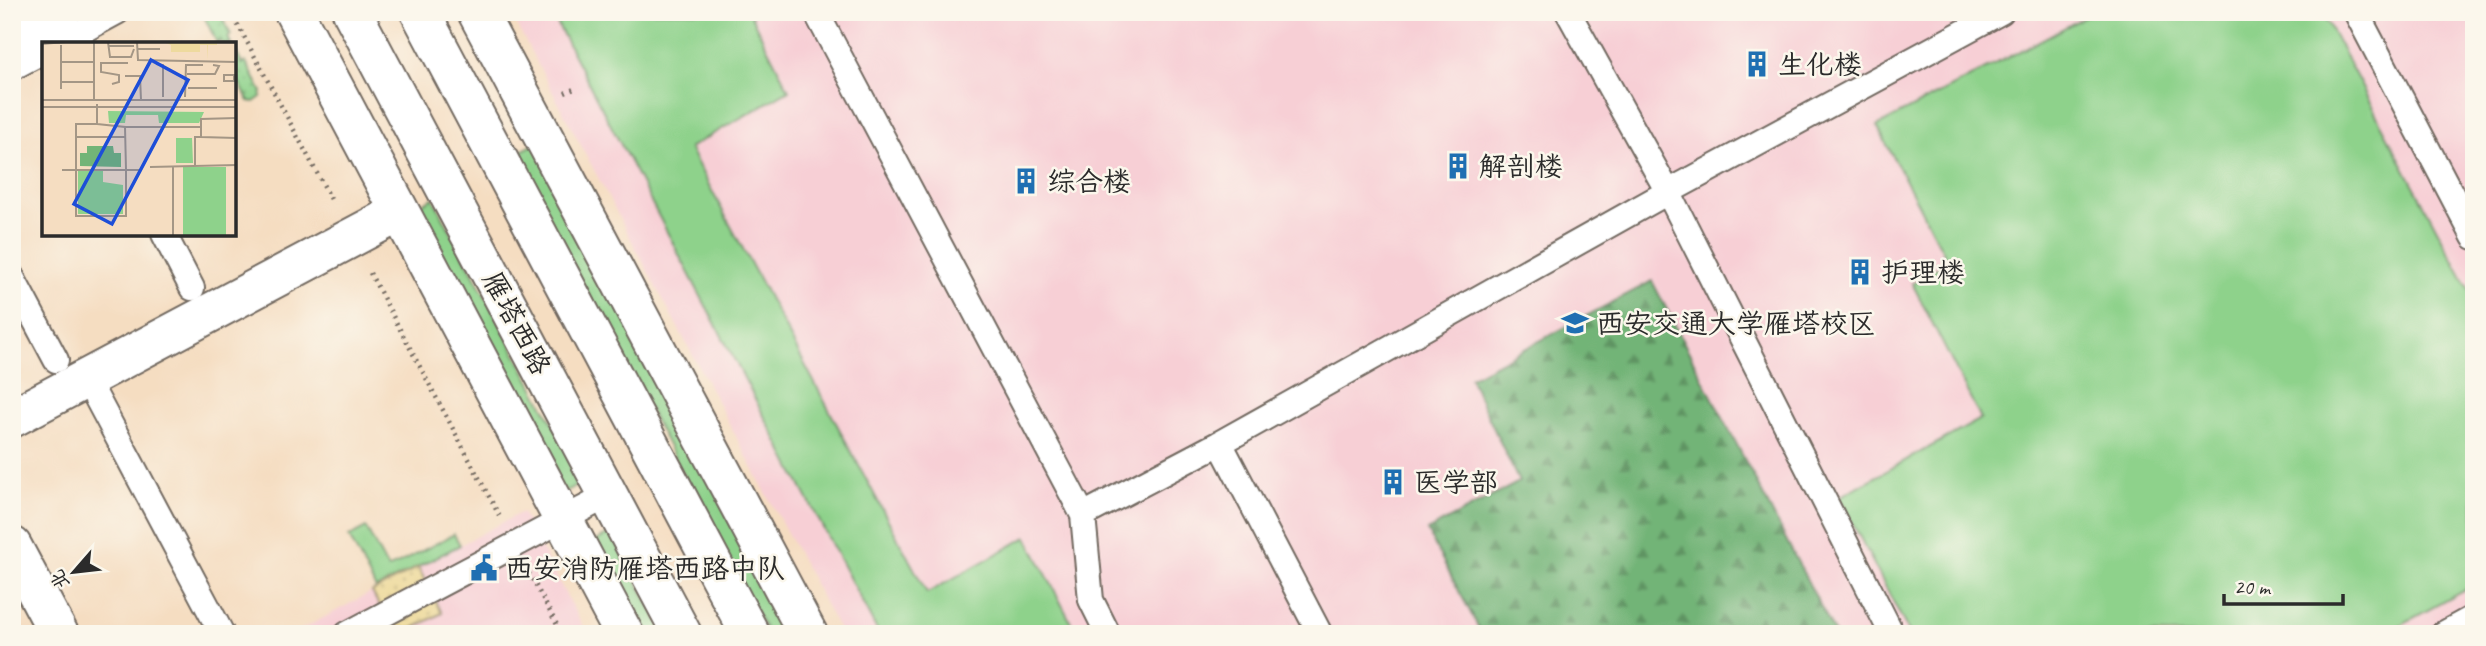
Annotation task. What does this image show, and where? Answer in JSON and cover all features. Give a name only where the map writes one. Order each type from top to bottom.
[{"type":"street","points":[[294,12],[624,634]]},
{"type":"street","name":"雁塔西路","points":[[352,12],[682,634]]},
{"type":"street","points":[[420,12],[750,634]]},
{"type":"street","points":[[477,12],[808,634]]},
{"type":"street","points":[[12,38],[57,38]]},
{"type":"street","points":[[12,418],[71,369],[400,212]]},
{"type":"street","points":[[12,546],[59,634]]},
{"type":"lane","points":[[57,38],[117,12]]},
{"type":"lane","points":[[816,12],[1083,516],[1091,600],[1108,634]]},
{"type":"lane","points":[[1568,12],[1668,192],[1892,634]]},
{"type":"lane","points":[[1083,516],[1220,443],[1668,192],[2001,12]]},
{"type":"lane","points":[[2356,12],[2474,237]]},
{"type":"lane","points":[[12,68],[42,48]]},
{"type":"lane","points":[[165,236],[192,288]]},
{"type":"lane","points":[[12,277],[71,369],[222,634]]},
{"type":"lane","points":[[1220,443],[1320,634]]},
{"type":"lane","points":[[347,634],[609,495]]},
{"type":"lane","points":[[2442,634],[2474,617]]},
{"type":"path","points":[[231,12],[562,634]]},
{"type":"shaded area","name":"西安交通大学雁塔校区","points":[[510,12],[2474,12],[2474,634],[841,634]]},
{"type":"shaded area","name":"西安消防雁塔西路中队","points":[[522,512],[587,634],[293,634]]},
{"type":"green space","points":[[202,12],[219,12],[231,35],[228,37],[230,42],[217,42]]},
{"type":"green space","points":[[551,12],[749,12],[789,90],[689,148],[927,593],[1027,537],[1077,634],[879,634]]},
{"type":"green space","points":[[2094,12],[2322,12],[2474,299],[2474,585],[2384,634],[1910,634],[1839,497],[1981,419],[1912,283],[1948,261],[1877,126]]},
{"type":"green space","points":[[236,52],[242,64],[246,62],[262,92],[261,97],[254,102],[249,101],[236,77]]},
{"type":"green space","points":[[536,143],[797,634],[768,634],[514,155]]},
{"type":"green space","points":[[433,198],[584,482],[561,494],[410,211]]},
{"type":"green space","points":[[1652,281],[1835,634],[1482,634],[1427,531],[1519,482],[1470,378]]},
{"type":"green space","points":[[366,528],[388,569],[454,534],[460,545],[376,589],[349,537]]},
{"type":"green space","points":[[611,533],[665,634],[635,634],[588,545]]},
{"type":"sand","points":[[418,567],[442,613],[403,634],[394,634],[372,592]]},
{"type":"place","name":"生化楼","points":[[1757,64]]},
{"type":"place","name":"解剖楼","points":[[1458,166]]},
{"type":"place","name":"综合楼","points":[[1026,181]]},
{"type":"place","name":"护理楼","points":[[1860,272]]},
{"type":"place","name":"西安交通大学雁塔校区","points":[[1575,323]]},
{"type":"place","name":"医学部","points":[[1393,482]]},
{"type":"place","name":"西安消防雁塔西路中队","points":[[484,568]]}]
